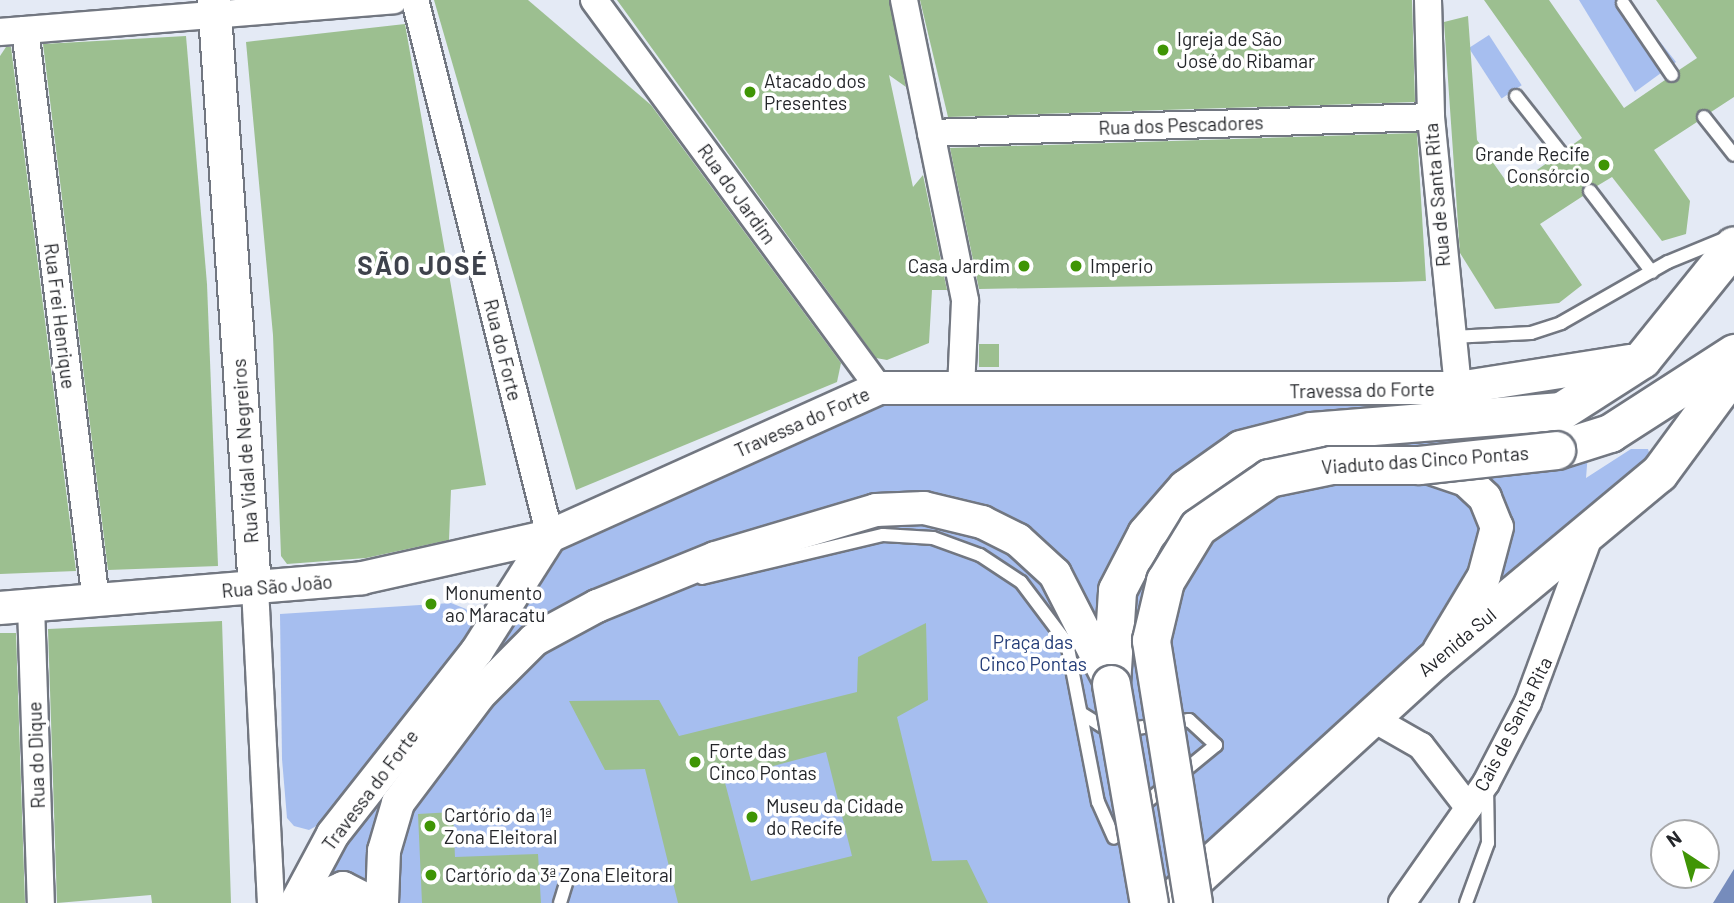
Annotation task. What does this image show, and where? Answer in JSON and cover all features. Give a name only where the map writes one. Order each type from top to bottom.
[{"type":"main road","points":[[1642,359],[1734,245]]},
{"type":"main road","name":"Viaduto das Cinco Pontas","points":[[1193,903],[1152,677],[1154,616],[1165,581],[1198,527],[1269,478],[1331,465],[1434,468],[1556,450],[1610,433],[1734,353]]},
{"type":"main road","name":"Viaduto das Cinco Pontas","points":[[1149,903],[1111,684],[1117,590],[1146,534],[1186,488],[1241,449],[1311,431],[1561,411],[1642,359]]},
{"type":"main road","name":"Avenida Sul","points":[[1168,903],[1433,661],[1659,473],[1734,370]]},
{"type":"street","points":[[12,31],[215,7],[394,0]]},
{"type":"street","name":"Rua do Forte","points":[[415,0],[550,536]]},
{"type":"street","name":"Rua do Jardim","points":[[594,0],[879,388]]},
{"type":"street","points":[[904,0],[965,301],[961,390]]},
{"type":"street","name":"Rua de Santa Rita","points":[[1428,0],[1431,117],[1458,388]]},
{"type":"street","name":"Rua Vidal de Negreiros","points":[[215,7],[255,588],[271,903]]},
{"type":"street","name":"Rua Frei Henrique","points":[[12,31],[96,601]]},
{"type":"street","name":"Rua dos Pescadores","points":[[930,133],[1431,117]]},
{"type":"street","name":"Travessa do Forte","points":[[296,903],[333,834],[477,651],[550,536],[879,388],[1458,388],[1555,378],[1642,359]]},
{"type":"street","points":[[1433,661],[1484,576],[1497,527],[1485,498],[1434,468]]},
{"type":"street","name":"Viaduto das Cinco Pontas","points":[[597,606],[736,552],[876,510],[924,508],[982,522],[1018,540],[1055,574],[1111,684]]},
{"type":"street","name":"Cais de Santa Rita","points":[[1402,903],[1486,783],[1562,622],[1592,529]]},
{"type":"street","name":"Rua São João","points":[[0,608],[362,578],[550,536]]},
{"type":"street","name":"Rua do Dique","points":[[31,606],[41,903]]},
{"type":"street","points":[[382,903],[384,851],[398,803],[431,753],[534,640],[597,606]]},
{"type":"street","points":[[1372,718],[1421,746],[1469,808]]},
{"type":"street","points":[[308,903],[343,888],[373,903]]},
{"type":"lane","points":[[1623,4],[1672,75]]},
{"type":"lane","points":[[1516,96],[1560,153]]},
{"type":"lane","points":[[1704,117],[1734,155]]},
{"type":"lane","points":[[1590,191],[1652,272]]},
{"type":"lane","points":[[1452,337],[1541,330],[1652,272],[1734,235]]},
{"type":"lane","points":[[597,606],[834,543],[883,535],[933,538],[980,555],[1021,582],[1054,619],[1068,643],[1098,802],[1114,838],[1159,856],[1217,858]]},
{"type":"lane","points":[[1082,713],[1111,732],[1189,720],[1216,745],[1114,838]]},
{"type":"lane","points":[[1466,903],[1488,843],[1492,814],[1486,783]]},
{"type":"lane","points":[[560,903],[566,883]]},
{"type":"green space","points":[[1579,0],[1627,0],[1676,62],[1635,92]]},
{"type":"green space","points":[[1489,35],[1522,85],[1502,98],[1469,48]]},
{"type":"green space","name":"Praça das Cinco Pontas","points":[[1573,380],[1591,416],[1586,478],[1631,449],[1648,449],[1652,462],[1290,765],[1154,903],[386,903],[316,880],[554,548],[858,406],[1510,393]]},
{"type":"green space","points":[[451,603],[466,609],[478,628],[322,823],[309,830],[294,826],[287,818],[282,759],[280,614]]},
{"type":"shaded area","points":[[1734,869],[1734,903],[1713,903]]},
{"type":"building","points":[[434,0],[528,0],[651,105],[841,363],[837,382],[576,490]]},
{"type":"building","points":[[617,0],[889,0],[906,87],[889,75],[913,187],[923,175],[947,290],[932,290],[929,343],[887,360],[876,358]]},
{"type":"building","points":[[920,0],[1412,0],[1415,102],[948,117]]},
{"type":"building","name":"Grande Recife Consórcio","points":[[1484,0],[1549,0],[1624,108],[1665,80],[1677,82],[1679,70],[1697,58],[1656,0],[1734,0],[1734,97],[1711,112],[1699,110],[1697,122],[1654,150],[1690,201],[1686,234],[1662,241],[1612,177],[1597,186],[1585,184],[1583,196],[1540,224],[1582,285],[1559,303],[1495,309],[1460,253],[1444,22],[1468,16],[1477,140],[1511,188],[1554,158],[1566,160],[1568,148],[1582,138]]},
{"type":"building","points":[[405,24],[486,485],[451,490],[449,540],[366,558],[287,564],[281,556],[273,335],[246,42]]},
{"type":"building","points":[[186,36],[207,284],[218,566],[108,570],[43,44]]},
{"type":"building","points":[[6,47],[11,47],[76,571],[0,574],[0,56]]},
{"type":"building","points":[[1417,133],[1426,281],[979,289],[950,148]]},
{"type":"building","points":[[979,344],[999,344],[999,367],[979,367]]},
{"type":"building","points":[[222,621],[231,903],[152,903],[151,895],[57,903],[48,629]]},
{"type":"building","name":"Forte das Cinco Pontas","points":[[926,623],[928,700],[897,717],[932,861],[967,860],[988,903],[678,903],[645,769],[605,770],[569,701],[659,700],[679,736],[857,692],[858,657]],"holes":[[[826,752],[852,856],[751,881],[724,779]]]},
{"type":"building","points":[[0,633],[16,633],[25,903],[0,903]]},
{"type":"building","points":[[453,812],[455,857],[538,854],[541,903],[422,903],[418,814]]},
{"type":"place","name":"Igreja de São José do Ribamar","points":[[1163,50]]},
{"type":"place","name":"Atacado dos Presentes","points":[[750,92]]},
{"type":"place","name":"Grande Recife Consórcio","points":[[1604,165]]},
{"type":"place","name":"Casa Jardim","points":[[1024,266]]},
{"type":"place","name":"Imperio","points":[[1076,266]]},
{"type":"place","name":"Monumento ao Maracatu","points":[[431,604]]},
{"type":"place","name":"Forte das Cinco Pontas","points":[[695,762]]},
{"type":"place","name":"Museu da Cidade do Recife","points":[[752,817]]},
{"type":"place","name":"Cartório da 1ª Zona Eleitoral","points":[[430,826]]},
{"type":"place","name":"Cartório da 3ª Zona Eleitoral","points":[[431,875]]},
{"type":"district","name":"SÃO JOSÉ","points":[[423,265]]}]
